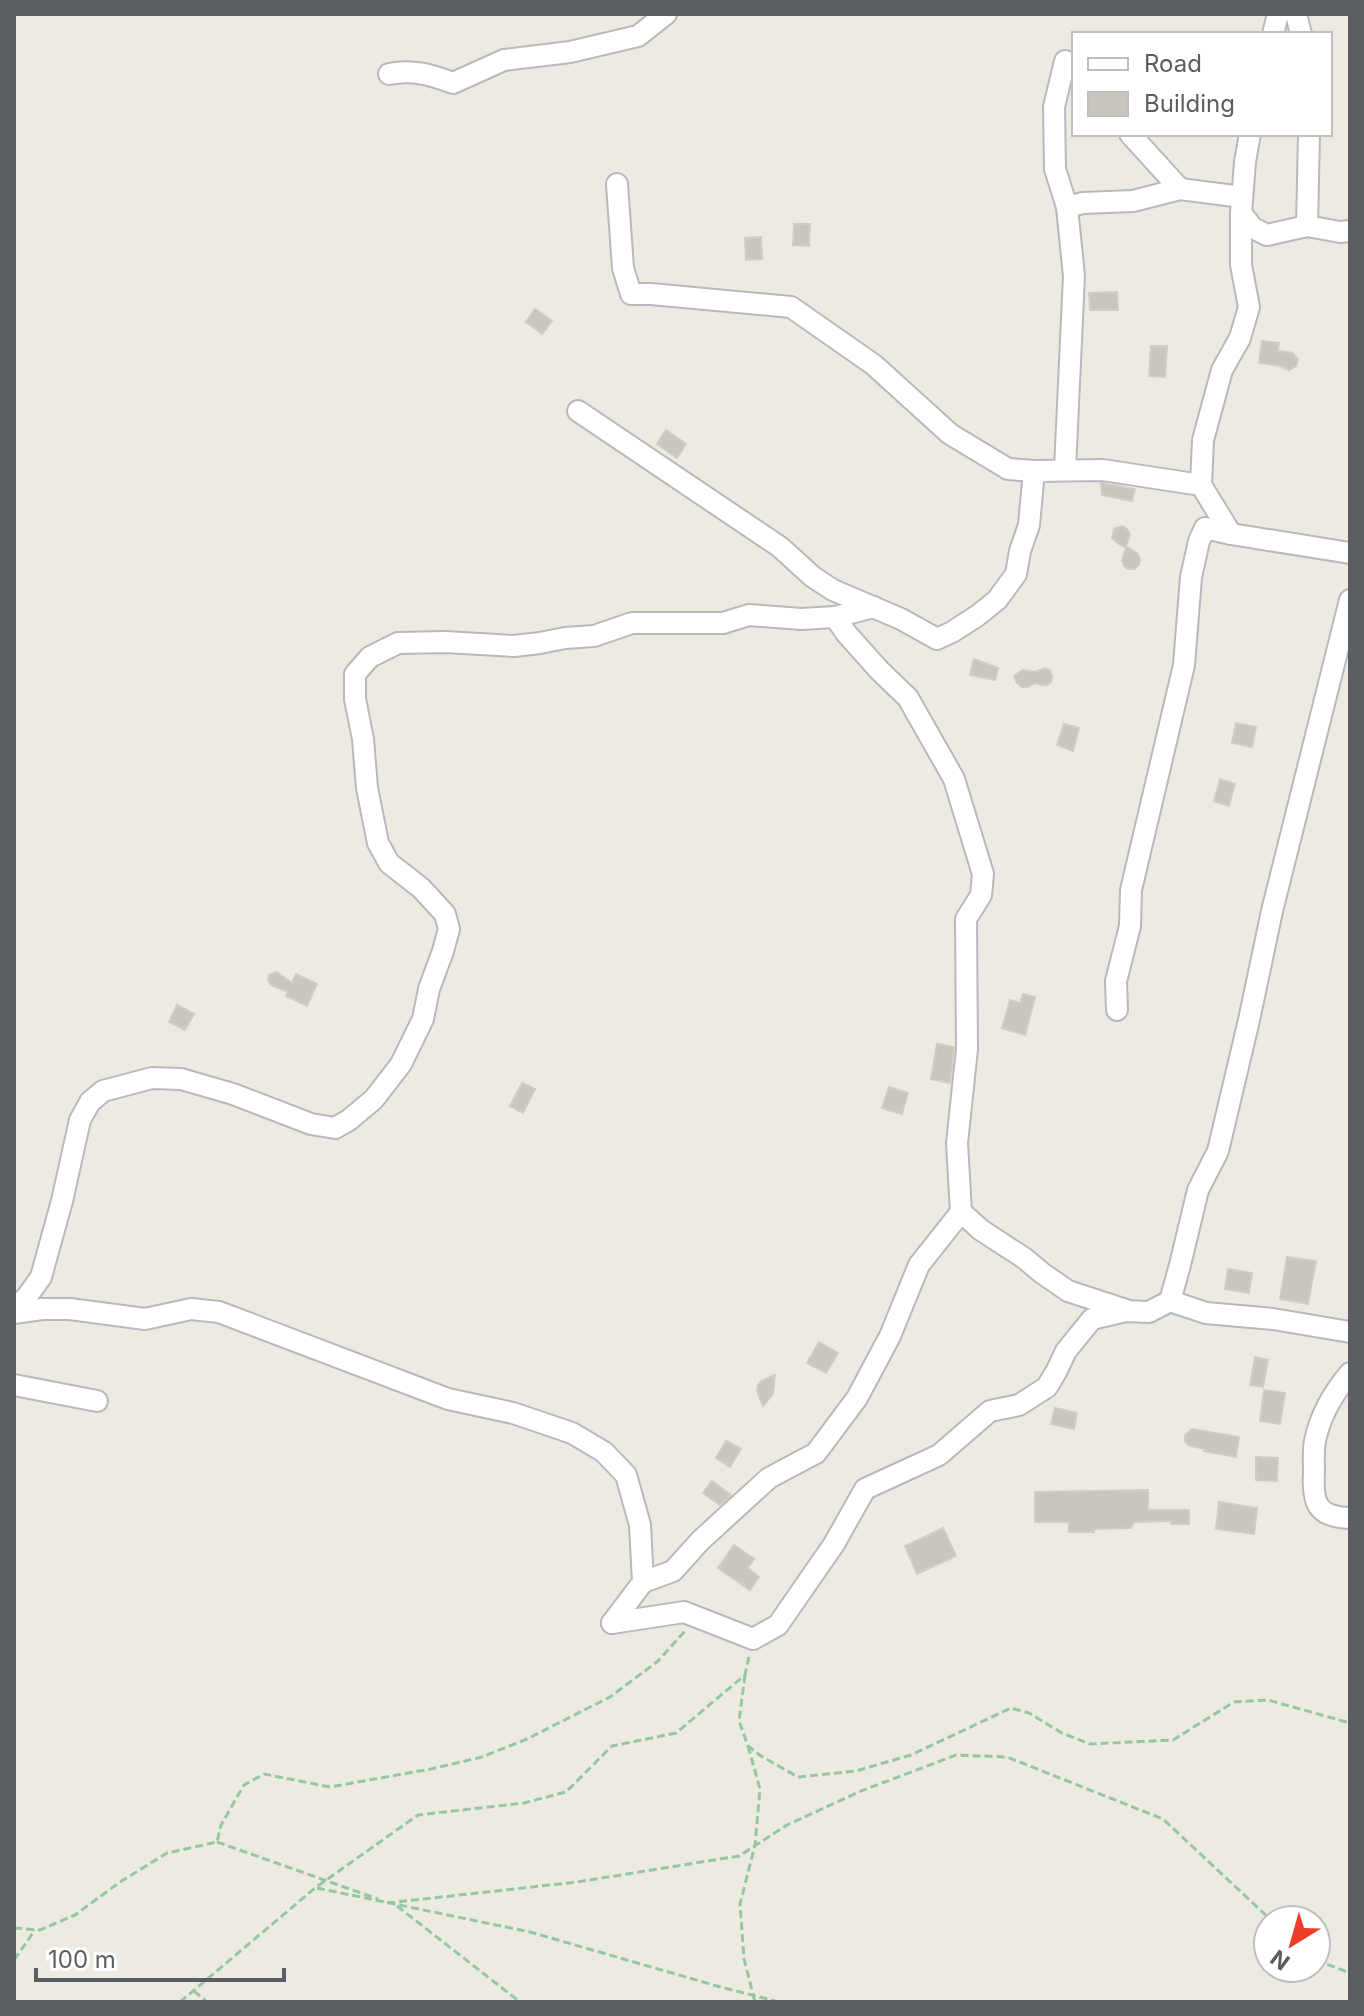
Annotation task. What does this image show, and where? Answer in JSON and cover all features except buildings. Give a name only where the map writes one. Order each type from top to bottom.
[{"type":"street","points":[[389,74],[405,71],[435,76],[453,83],[504,60],[570,52],[638,36],[666,14]]},
{"type":"street","points":[[1065,469],[1074,276],[1067,207],[1055,169],[1054,107],[1065,61],[1072,69]]},
{"type":"street","points":[[1132,136],[1180,189]]},
{"type":"street","points":[[1231,534],[1201,485],[1203,440],[1222,370],[1240,338],[1249,307],[1241,265],[1241,205],[1250,136]]},
{"type":"street","points":[[1307,226],[1309,136]]},
{"type":"street","points":[[617,184],[623,268],[631,294],[791,307],[874,365],[950,434],[1008,469],[1103,470],[1201,485]]},
{"type":"street","points":[[1067,207],[1083,203],[1133,201],[1180,189],[1241,205],[1253,228],[1267,235],[1307,226],[1350,231]]},
{"type":"street","points":[[578,411],[780,547],[823,584],[937,639],[977,616],[997,600],[1016,574],[1029,525],[1034,471]]},
{"type":"street","points":[[1117,1010],[1116,981],[1130,926],[1131,890],[1184,665],[1191,577],[1205,528],[1350,553]]},
{"type":"street","points":[[1170,1301],[1198,1190],[1218,1151],[1272,911],[1350,600]]},
{"type":"street","points":[[14,1307],[26,1298],[41,1277],[80,1120],[90,1102],[103,1091],[152,1078],[181,1079],[233,1094],[311,1124],[335,1128],[374,1099],[401,1064],[423,1019],[429,989],[449,929],[445,914],[421,888],[389,863],[378,843],[355,699],[355,674],[370,657],[398,643],[514,646],[594,636],[632,623],[723,623],[749,615],[801,619],[835,617],[874,607]]},
{"type":"street","points":[[835,617],[854,643],[908,698],[954,779],[983,874],[981,895],[966,919],[967,1049],[957,1143],[961,1212],[919,1265],[890,1336],[857,1398],[816,1453],[769,1478],[701,1540],[673,1571],[643,1582],[612,1623],[684,1612],[753,1639],[778,1625],[834,1544],[865,1489],[939,1455],[990,1411],[1019,1405],[1047,1387],[1066,1351],[1092,1319],[1130,1311]]},
{"type":"street","points":[[961,1212],[981,1230],[1068,1291],[1130,1311],[1149,1312],[1170,1301],[1206,1313],[1273,1319],[1350,1332]]},
{"type":"street","points":[[14,1313],[70,1309],[145,1319],[191,1309],[219,1312],[448,1399],[513,1413],[572,1433],[604,1452],[626,1475],[640,1525],[643,1582]]},
{"type":"street","points":[[1350,1373],[1325,1411],[1314,1443],[1313,1490],[1316,1505],[1327,1515],[1350,1518]]},
{"type":"street","points":[[14,1385],[97,1401]]},
{"type":"path","points":[[217,1842],[221,1825],[244,1785],[264,1774],[330,1787],[482,1757],[527,1739],[610,1697],[658,1661],[698,1616]]},
{"type":"path","points":[[753,1639],[739,1721],[760,1789],[755,1845],[740,1904],[744,1959],[755,2002]]},
{"type":"path","points":[[180,2002],[315,1888],[418,1815],[524,1803],[566,1792],[612,1746],[676,1733],[745,1675]]},
{"type":"path","points":[[748,1746],[798,1777],[856,1771],[911,1755],[1011,1708],[1029,1713],[1062,1733],[1090,1744],[1173,1740],[1234,1702],[1268,1700],[1350,1723]]},
{"type":"path","points":[[387,1903],[577,1882],[739,1856],[787,1825],[861,1791],[956,1755],[1007,1757],[1163,1819],[1254,1904]]},
{"type":"path","points":[[14,1928],[40,1930],[75,1915],[167,1853],[217,1842],[398,1907],[520,2002]]},
{"type":"path","points":[[315,1888],[530,1932],[779,2002]]},
{"type":"path","points":[[14,1960],[35,1930]]},
{"type":"path","points":[[193,1990],[207,2002]]}]
